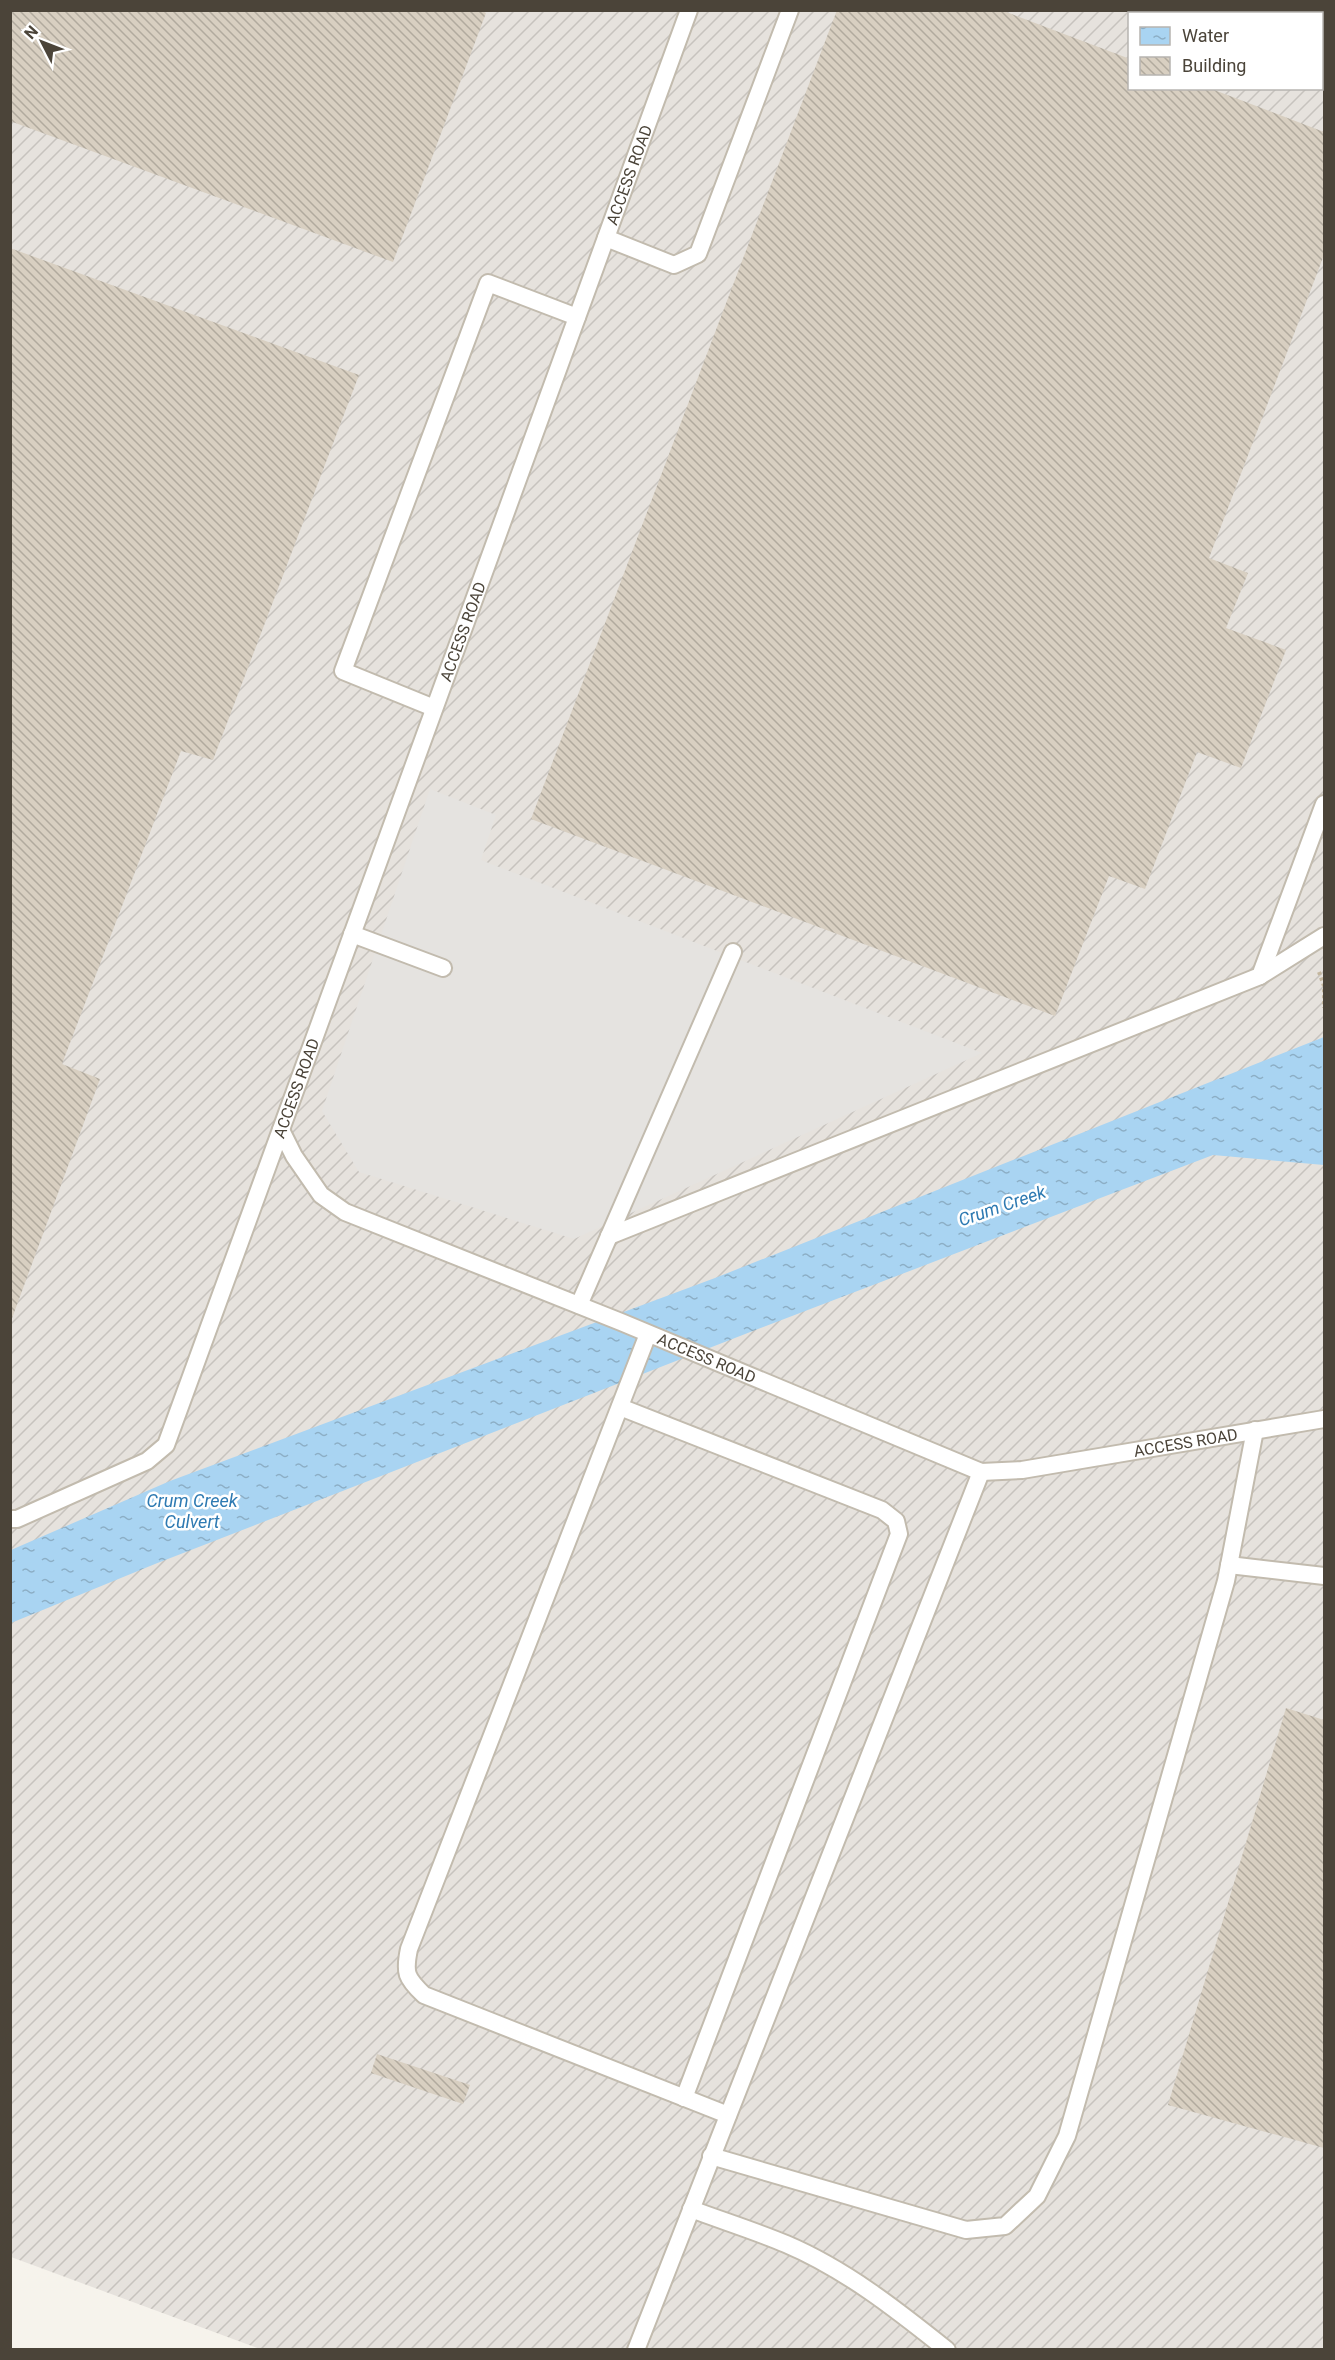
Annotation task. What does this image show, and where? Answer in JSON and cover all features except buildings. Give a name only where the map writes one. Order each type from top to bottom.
[{"type":"lane","name":"ACCESS ROAD","points":[[689,10],[281,1130],[294,1156],[321,1195],[345,1212],[579,1305],[981,1472],[1022,1470],[1324,1419]]},
{"type":"lane","points":[[606,238],[674,265],[699,254],[790,10]]},
{"type":"lane","points":[[434,708],[343,671],[488,283],[577,317]]},
{"type":"lane","points":[[1260,976],[1324,804]]},
{"type":"lane","points":[[352,934],[443,968]]},
{"type":"lane","points":[[609,1236],[1260,976],[1324,936]]},
{"type":"lane","points":[[579,1305],[732,952]]},
{"type":"lane","points":[[10,1519],[17,1519],[147,1461],[165,1445],[281,1130]]},
{"type":"lane","points":[[648,1334],[409,1949],[405,1968],[410,1982],[424,1995],[728,2115]]},
{"type":"lane","points":[[620,1407],[882,1510],[896,1521],[899,1534],[684,2098]]},
{"type":"lane","points":[[711,2156],[966,2230],[1005,2226],[1037,2196],[1066,2136],[1229,1565],[1255,1430]]},
{"type":"lane","points":[[636,2349],[981,1472]]},
{"type":"lane","points":[[1229,1565],[1324,1576]]},
{"type":"lane","points":[[691,2209],[788,2245],[891,2305],[947,2349]]},
{"type":"path","points":[[1310,946],[1324,986],[1324,1008]]},
{"type":"shaded area","points":[[10,11],[1324,11],[1324,2349],[260,2349],[11,2257]]},
{"type":"shaded area","points":[[430,789],[496,815],[481,860],[982,1053],[574,1239],[359,1172],[322,1111]]},
{"type":"water","points":[[1324,1037],[1324,1165],[1213,1155],[758,1329],[155,1564],[11,1623],[11,1550],[170,1481],[715,1278]]},
{"type":"water label","name":"Crum Creek","points":[[1002,1206]]},
{"type":"water label","name":"Crum Creek Culvert","points":[[192,1511]]}]
